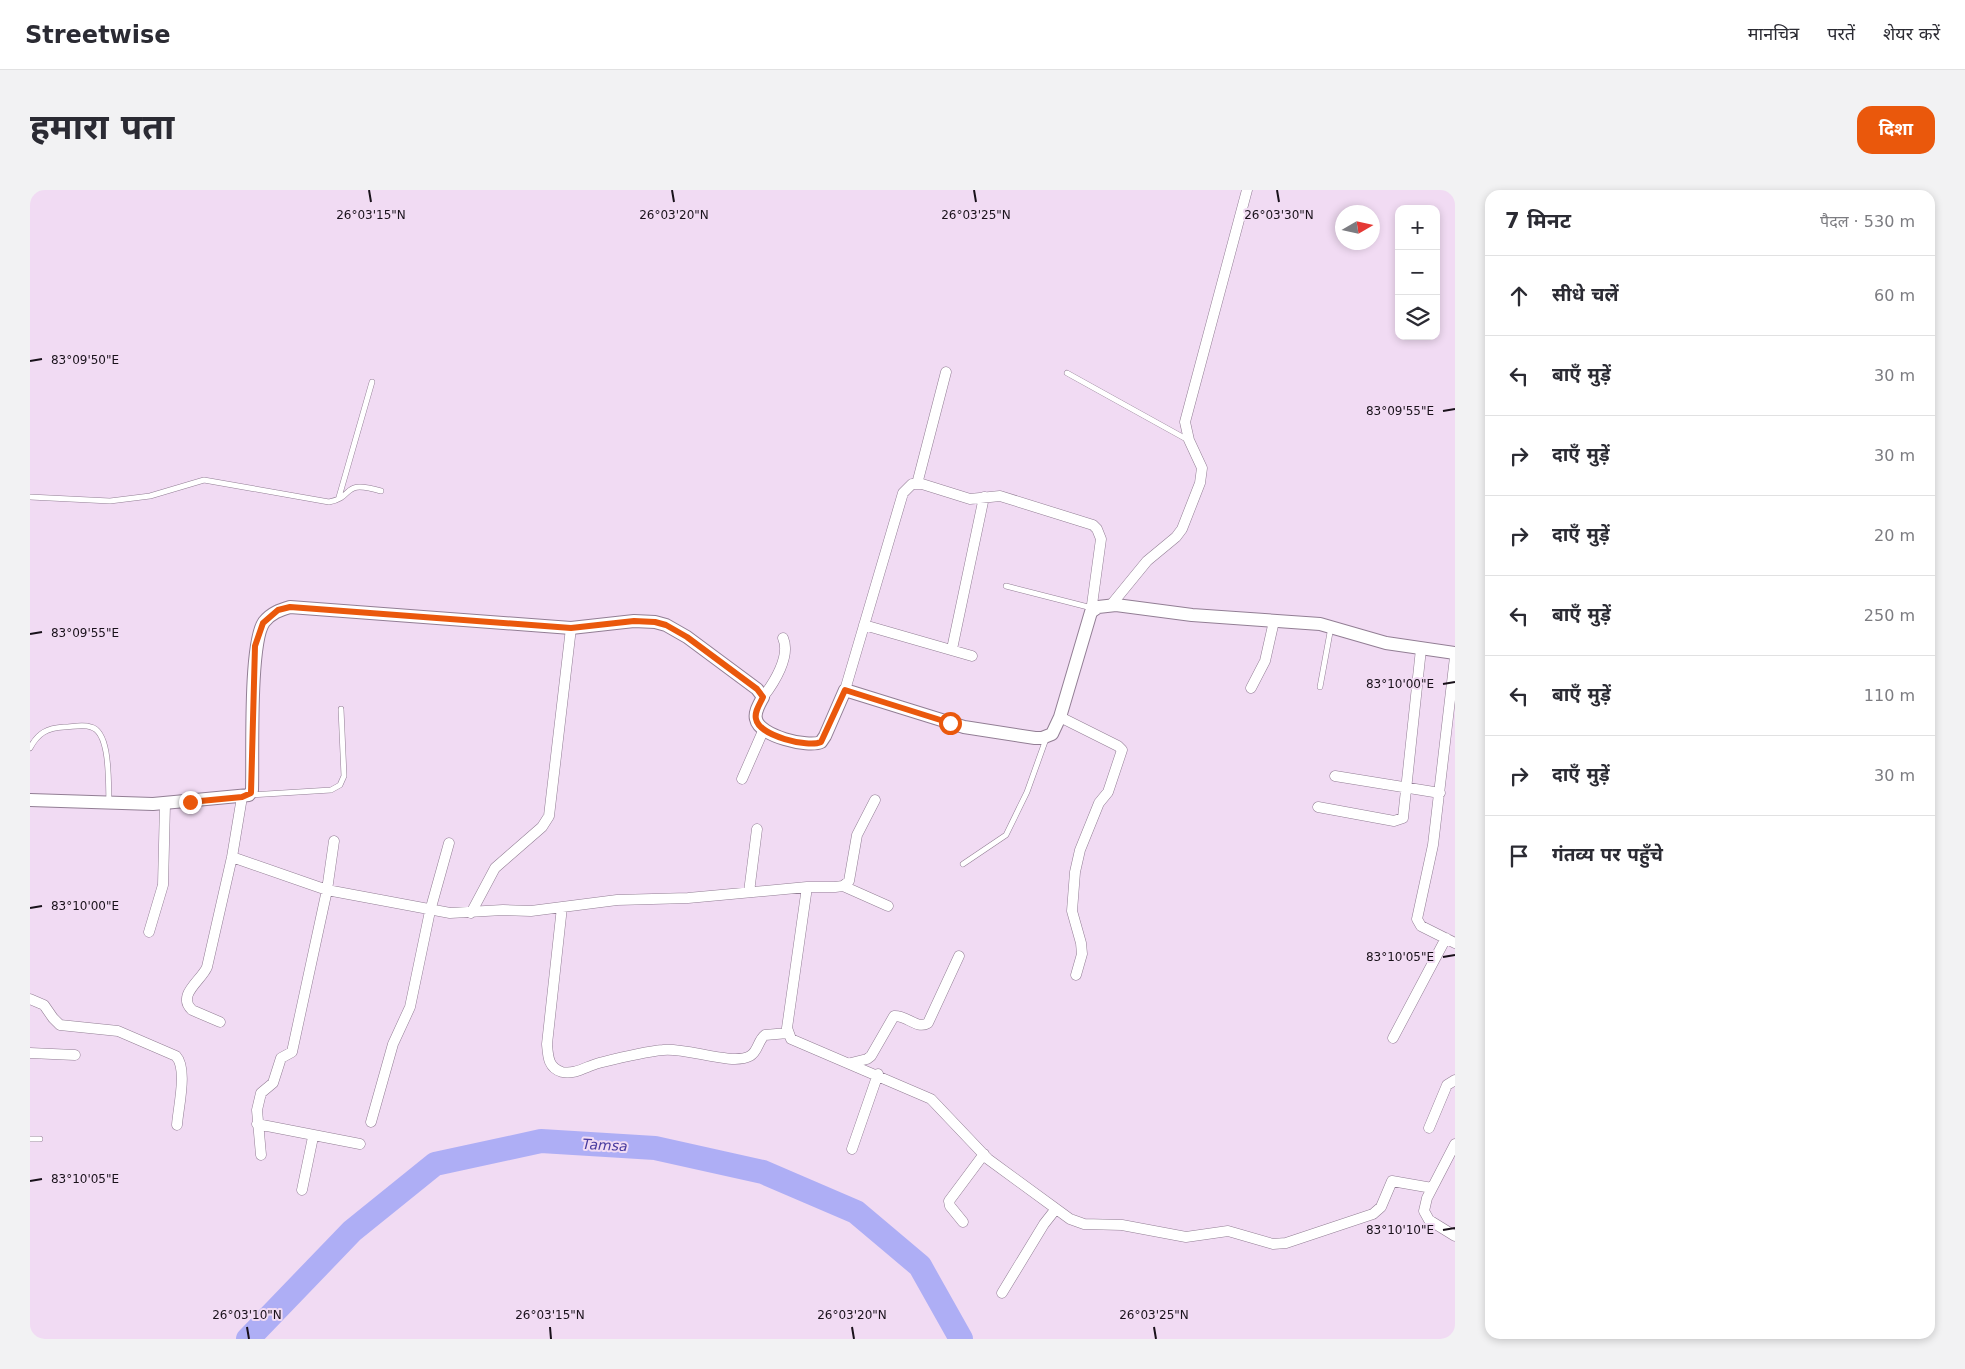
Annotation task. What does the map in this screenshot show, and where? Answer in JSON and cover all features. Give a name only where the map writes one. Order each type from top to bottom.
[{"type":"street","points":[[1111,605],[1147,561],[1176,537],[1182,529],[1202,474],[1200,462],[1189,440],[1185,422],[1247,190]]},
{"type":"street","points":[[917,484],[946,372]]},
{"type":"street","points":[[783,638],[784,651],[778,675],[763,697],[755,714],[758,726],[763,731],[809,745],[821,742],[845,690],[903,493],[907,488],[917,484],[964,498],[1000,496],[1088,523],[1097,529],[1100,546],[1091,610],[1060,717],[1055,730],[1047,736],[1034,738],[964,727],[845,690]]},
{"type":"street","points":[[952,649],[984,497]]},
{"type":"street","points":[[1091,610],[1111,605],[1192,615],[1331,626],[1352,635],[1420,649],[1455,653]]},
{"type":"street","points":[[220,1022],[192,1010],[187,1001],[190,989],[202,978],[207,967],[246,796],[252,790],[255,646],[263,623],[278,610],[302,608],[571,628],[644,620],[666,625],[751,684],[763,697]]},
{"type":"street","points":[[1252,688],[1266,661],[1274,621]]},
{"type":"street","points":[[864,625],[972,656]]},
{"type":"street","points":[[471,913],[494,868],[542,827],[550,816],[571,628]]},
{"type":"street","points":[[1318,807],[1398,821],[1404,816],[1420,649]]},
{"type":"street","points":[[1392,1038],[1450,940],[1421,926],[1417,919],[1433,845],[1455,657]]},
{"type":"street","points":[[1060,717],[1118,746],[1122,750],[1108,792],[1099,803],[1080,850],[1075,872],[1072,911],[1082,948],[1076,975]]},
{"type":"street","points":[[742,778],[763,731]]},
{"type":"street","points":[[1335,776],[1440,794]]},
{"type":"street","points":[[30,800],[165,804],[246,796]]},
{"type":"street","points":[[843,886],[849,881],[857,835],[875,800]]},
{"type":"street","points":[[149,932],[163,885],[165,804]]},
{"type":"street","points":[[749,892],[758,829]]},
{"type":"street","points":[[261,1155],[257,1110],[261,1093],[273,1083],[281,1058],[292,1052],[327,890],[334,841]]},
{"type":"street","points":[[371,1122],[393,1044],[410,1007],[430,911],[449,843]]},
{"type":"street","points":[[232,857],[327,890],[430,911],[471,913],[502,910],[531,911],[617,900],[688,898],[807,887],[843,886],[888,906]]},
{"type":"street","points":[[788,1033],[807,887]]},
{"type":"street","points":[[562,907],[547,1044],[549,1063],[562,1072],[576,1071],[604,1062],[670,1049],[731,1058],[747,1057],[754,1054],[765,1035],[788,1033],[796,1041],[878,1074],[936,1102],[997,1167],[1056,1210],[1070,1219],[1084,1224],[1122,1225],[1186,1237],[1228,1231],[1273,1244],[1286,1243],[1373,1214],[1381,1207],[1392,1181],[1432,1188]]},
{"type":"street","points":[[850,1063],[865,1060],[871,1056],[894,1016],[901,1016],[920,1026],[928,1024],[959,956]]},
{"type":"street","points":[[30,999],[44,1005],[52,1018],[60,1024],[118,1031],[176,1056],[181,1064],[182,1072],[176,1125]]},
{"type":"street","points":[[30,1053],[75,1056]]},
{"type":"street","points":[[852,1149],[878,1074]]},
{"type":"street","points":[[1429,1128],[1447,1085],[1455,1080]]},
{"type":"street","points":[[257,1124],[313,1137],[360,1144]]},
{"type":"street","points":[[302,1190],[313,1137]]},
{"type":"street","points":[[1455,1144],[1424,1205],[1424,1211],[1429,1220],[1455,1236]]},
{"type":"street","points":[[963,1222],[950,1206],[949,1201],[984,1154]]},
{"type":"street","points":[[1002,1293],[1044,1224],[1056,1210]]},
{"type":"lane","points":[[1067,373],[1189,440]]},
{"type":"lane","points":[[338,498],[372,382]]},
{"type":"lane","points":[[30,497],[110,501],[150,496],[204,480],[329,502],[355,486],[381,491]]},
{"type":"lane","points":[[1006,586],[1091,610]]},
{"type":"lane","points":[[1320,688],[1331,626]]},
{"type":"lane","points":[[246,796],[331,790],[340,785],[344,776],[341,709]]},
{"type":"lane","points":[[30,748],[36,736],[48,729],[90,726],[97,729],[102,734],[105,742],[109,802]]},
{"type":"lane","points":[[963,864],[1006,835],[1028,792],[1047,736]]},
{"type":"lane","points":[[30,1139],[40,1139]]},
{"type":"waterway","name":"Tamsa","points":[[248,1339],[352,1231],[435,1164],[541,1141],[655,1148],[763,1172],[856,1212],[920,1266],[961,1339]]},
{"type":"route","points":[[190,802],[249,796],[251,793],[255,646],[263,623],[269,616],[278,610],[290,607],[571,628],[644,620],[666,625],[687,637],[757,689],[763,697],[755,714],[758,726],[763,731],[809,745],[821,742],[845,690],[950,723]]}]
